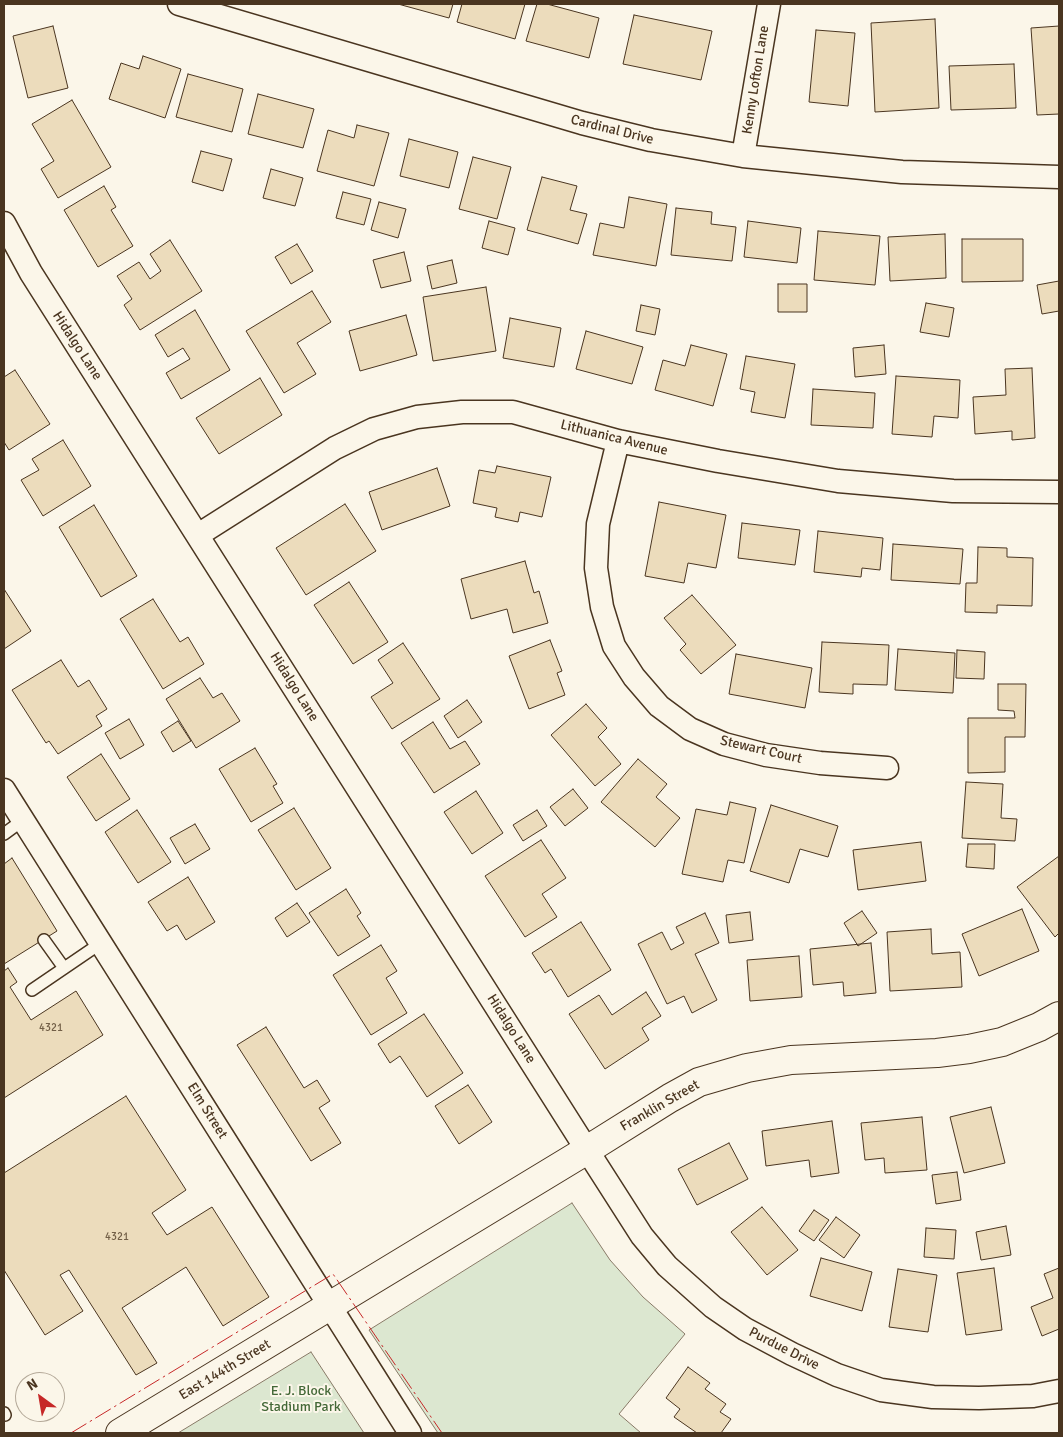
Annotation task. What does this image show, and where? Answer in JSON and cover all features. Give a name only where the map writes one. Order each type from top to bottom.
[{"type":"street","name":"Cardinal Drive","points":[[179,4],[582,123],[650,140],[744,156],[902,172],[1059,177]]},
{"type":"street","name":"Kenny Lofton Lane","points":[[744,156],[769,4]]},
{"type":"street","name":"Hidalgo Lane","points":[[4,223],[36,282],[198,534],[587,1150]]},
{"type":"street","name":"Lithuanica Avenue","points":[[198,534],[335,448],[374,429],[416,417],[462,412],[513,412],[618,441],[718,462],[838,481],[953,491],[1059,492]]},
{"type":"street","name":"Stewart Court","points":[[618,441],[598,524],[596,568],[602,607],[614,646],[634,676],[659,706],[690,729],[724,744],[766,755],[820,763],[887,768]]},
{"type":"street","name":"Elm Street","points":[[4,790],[410,1433]]},
{"type":"street","name":"Franklin Street","points":[[330,1306],[699,1082],[746,1068],[791,1060],[969,1049],[1002,1042],[1040,1027],[1059,1016]]},
{"type":"street","name":"Purdue Drive","points":[[587,1150],[642,1236],[668,1266],[713,1307],[745,1329],[792,1354],[837,1375],[881,1390],[934,1397],[979,1398],[1033,1396],[1059,1391]]},
{"type":"street","name":"East 144th Street","points":[[120,1433],[330,1306]]},
{"type":"lane","points":[[4,834],[23,820]]},
{"type":"lane","points":[[44,940],[64,968]]},
{"type":"lane","points":[[32,990],[101,943]]},
{"type":"green space","points":[[572,1203],[610,1260],[643,1297],[685,1334],[619,1414],[641,1433],[438,1433],[369,1330]]},
{"type":"green space","name":"E. J. Block Stadium Park","points":[[311,1352],[364,1433],[178,1433]]},
{"type":"building","points":[[398,4],[453,4],[449,18]]},
{"type":"building","points":[[462,4],[525,4],[515,39],[457,22]]},
{"type":"building","points":[[537,4],[547,4],[599,18],[589,58],[526,41]]},
{"type":"building","points":[[634,15],[712,31],[701,80],[623,64]]},
{"type":"building","points":[[935,19],[939,108],[875,112],[871,23]]},
{"type":"building","points":[[53,26],[68,88],[28,98],[13,36]]},
{"type":"building","points":[[1059,26],[1059,114],[1037,115],[1031,28]]},
{"type":"building","points":[[816,30],[855,33],[848,106],[809,102]]},
{"type":"building","points":[[143,56],[181,69],[165,118],[109,99],[121,63],[139,69]]},
{"type":"building","points":[[1014,64],[1016,108],[951,110],[949,66]]},
{"type":"building","points":[[188,74],[243,89],[232,132],[176,117]]},
{"type":"building","points":[[258,94],[314,109],[303,148],[248,134]]},
{"type":"building","points":[[72,100],[111,167],[58,198],[41,169],[54,161],[32,124]]},
{"type":"building","points":[[357,125],[389,133],[374,186],[317,171],[328,130],[354,138]]},
{"type":"building","points":[[409,139],[458,152],[449,188],[400,176]]},
{"type":"building","points":[[201,151],[232,159],[223,191],[192,182]]},
{"type":"building","points":[[473,157],[511,167],[497,219],[459,209]]},
{"type":"building","points":[[271,169],[303,178],[295,206],[263,198]]},
{"type":"building","points":[[542,177],[577,186],[570,210],[587,214],[578,244],[527,230]]},
{"type":"building","points":[[104,186],[116,207],[111,210],[133,246],[98,267],[64,210]]},
{"type":"building","points":[[343,192],[371,199],[364,225],[336,218]]},
{"type":"building","points":[[629,197],[667,204],[656,266],[593,255],[600,223],[624,228]]},
{"type":"building","points":[[379,202],[406,209],[398,238],[371,230]]},
{"type":"building","points":[[676,208],[712,212],[711,224],[736,227],[732,261],[671,255]]},
{"type":"building","points":[[489,221],[515,228],[508,255],[482,248]]},
{"type":"building","points":[[748,221],[801,228],[797,263],[744,257]]},
{"type":"building","points":[[818,231],[880,236],[875,285],[814,280]]},
{"type":"building","points":[[945,234],[946,278],[890,281],[888,237]]},
{"type":"building","points":[[962,239],[1023,239],[1023,281],[962,282]]},
{"type":"building","points":[[170,240],[202,291],[140,330],[124,305],[132,299],[117,276],[139,262],[150,279],[161,271],[150,254]]},
{"type":"building","points":[[297,244],[313,271],[291,284],[275,257]]},
{"type":"building","points":[[404,252],[411,281],[381,288],[373,260]]},
{"type":"building","points":[[452,260],[457,283],[432,289],[427,266]]},
{"type":"building","points":[[1059,281],[1059,311],[1042,314],[1037,285]]},
{"type":"building","points":[[778,284],[807,284],[807,312],[778,312]]},
{"type":"building","points":[[486,287],[496,351],[433,361],[423,297]]},
{"type":"building","points":[[312,291],[331,322],[297,343],[316,374],[284,393],[246,331]]},
{"type":"building","points":[[926,303],[954,308],[949,337],[920,332]]},
{"type":"building","points":[[641,305],[660,309],[655,335],[636,331]]},
{"type":"building","points":[[195,310],[230,370],[181,399],[166,373],[190,359],[183,348],[168,357],[155,335]]},
{"type":"building","points":[[406,315],[417,355],[360,371],[349,331]]},
{"type":"building","points":[[510,318],[561,328],[554,367],[503,358]]},
{"type":"building","points":[[586,331],[643,347],[632,384],[576,369]]},
{"type":"building","points":[[691,345],[727,354],[713,406],[655,390],[663,360],[685,366]]},
{"type":"building","points":[[884,345],[886,374],[855,377],[853,348]]},
{"type":"building","points":[[746,356],[795,364],[785,418],[751,412],[755,392],[740,389]]},
{"type":"building","points":[[1032,368],[1035,438],[1012,440],[1012,431],[975,434],[973,397],[1006,395],[1005,369]]},
{"type":"building","points":[[15,370],[50,424],[9,450],[4,442],[4,377]]},
{"type":"building","points":[[896,376],[960,380],[958,418],[934,416],[932,437],[892,434]]},
{"type":"building","points":[[260,378],[282,415],[219,454],[196,418]]},
{"type":"building","points":[[813,389],[875,393],[873,428],[811,425]]},
{"type":"building","points":[[63,440],[91,486],[43,516],[21,480],[39,470],[32,459]]},
{"type":"building","points":[[497,466],[551,477],[542,517],[520,512],[518,522],[495,517],[497,508],[473,503],[479,470],[495,473]]},
{"type":"building","points":[[437,468],[450,506],[382,530],[369,492]]},
{"type":"building","points":[[659,502],[726,515],[716,568],[688,563],[684,583],[645,576]]},
{"type":"building","points":[[345,504],[376,551],[306,595],[276,548]]},
{"type":"building","points":[[94,505],[137,576],[101,597],[59,527]]},
{"type":"building","points":[[742,523],[800,530],[795,565],[738,558]]},
{"type":"building","points":[[818,531],[883,538],[880,570],[862,568],[861,577],[814,572]]},
{"type":"building","points":[[893,544],[963,549],[960,584],[891,580]]},
{"type":"building","points":[[978,547],[1007,548],[1007,557],[1033,558],[1032,606],[997,605],[997,613],[965,612],[966,583],[977,583]]},
{"type":"building","points":[[525,561],[534,593],[539,591],[548,623],[513,633],[507,609],[471,619],[461,579]]},
{"type":"building","points":[[349,582],[388,642],[353,664],[314,605]]},
{"type":"building","points":[[4,589],[31,631],[4,649]]},
{"type":"building","points":[[692,595],[736,645],[701,674],[680,650],[686,644],[664,618]]},
{"type":"building","points":[[153,599],[180,642],[188,637],[204,664],[163,689],[120,619]]},
{"type":"building","points":[[550,640],[562,671],[557,673],[565,695],[529,709],[509,656]]},
{"type":"building","points":[[822,642],[889,645],[887,685],[853,684],[853,694],[819,692]]},
{"type":"building","points":[[403,643],[440,699],[392,729],[371,697],[393,683],[378,660]]},
{"type":"building","points":[[898,649],[955,653],[953,693],[895,690]]},
{"type":"building","points":[[957,650],[985,652],[984,679],[956,678]]},
{"type":"building","points":[[736,654],[812,668],[805,708],[729,694]]},
{"type":"building","points":[[61,660],[78,687],[89,680],[107,709],[96,716],[102,726],[58,754],[49,741],[46,743],[12,690]]},
{"type":"building","points":[[200,678],[213,698],[222,693],[240,721],[196,748],[166,699]]},
{"type":"building","points":[[998,684],[1026,684],[1025,737],[1005,737],[1005,772],[968,773],[968,718],[1015,718],[1014,711],[998,710]]},
{"type":"building","points":[[467,700],[482,722],[458,738],[444,716]]},
{"type":"building","points":[[586,704],[607,728],[598,737],[621,764],[595,786],[551,735]]},
{"type":"building","points":[[129,719],[144,745],[120,759],[105,733]]},
{"type":"building","points":[[178,721],[191,741],[173,752],[161,732]]},
{"type":"building","points":[[433,722],[450,749],[465,741],[480,764],[434,793],[401,743]]},
{"type":"building","points":[[255,748],[277,784],[273,786],[283,803],[251,822],[219,769]]},
{"type":"building","points":[[101,754],[130,799],[96,821],[67,777]]},
{"type":"building","points":[[638,759],[667,784],[656,797],[680,818],[655,847],[601,802]]},
{"type":"building","points":[[966,782],[1003,784],[1001,818],[1017,819],[1015,841],[962,838]]},
{"type":"building","points":[[573,789],[588,808],[565,826],[550,807]]},
{"type":"building","points":[[476,791],[503,833],[472,854],[444,812]]},
{"type":"building","points":[[730,802],[756,808],[744,863],[728,860],[723,882],[682,874],[696,809],[727,815]]},
{"type":"building","points":[[771,805],[838,826],[828,857],[800,849],[789,883],[750,871]]},
{"type":"building","points":[[294,808],[331,868],[296,890],[258,830]]},
{"type":"building","points":[[137,810],[171,862],[138,883],[105,832]]},
{"type":"building","points":[[537,810],[547,826],[523,841],[513,825]]},
{"type":"building","points":[[195,824],[210,849],[185,864],[170,838]]},
{"type":"building","points":[[541,840],[566,878],[542,894],[557,917],[525,937],[485,876]]},
{"type":"building","points":[[921,842],[926,881],[858,890],[853,850]]},
{"type":"building","points":[[968,844],[995,844],[994,869],[966,867]]},
{"type":"building","points":[[1059,856],[1059,933],[1055,937],[1017,887]]},
{"type":"building","points":[[12,858],[57,931],[4,964],[4,864]]},
{"type":"building","points":[[188,877],[215,922],[186,940],[177,925],[167,931],[148,902]]},
{"type":"building","points":[[346,889],[361,913],[357,916],[370,936],[338,956],[309,913]]},
{"type":"building","points":[[297,903],[310,922],[287,937],[275,918]]},
{"type":"building","points":[[1022,909],[1039,951],[979,976],[962,934]]},
{"type":"building","points":[[862,911],[877,933],[858,946],[844,923]]},
{"type":"building","points":[[750,912],[753,940],[729,943],[726,915]]},
{"type":"building","points":[[705,913],[719,943],[695,954],[717,1000],[692,1013],[684,996],[667,1004],[638,944],[662,932],[671,950],[684,943],[676,927]]},
{"type":"building","points":[[581,922],[611,970],[568,997],[551,969],[545,973],[532,953]]},
{"type":"building","points":[[931,929],[932,954],[960,952],[962,987],[890,991],[887,932]]},
{"type":"building","points":[[871,943],[876,993],[844,996],[843,982],[813,985],[810,949]]},
{"type":"building","points":[[381,945],[397,971],[386,978],[407,1013],[371,1035],[333,975]]},
{"type":"building","points":[[799,956],[802,997],[750,1001],[747,960]]},
{"type":"building","points":[[8,968],[17,982],[10,987],[31,1020],[76,991],[103,1035],[4,1098],[4,971]]},
{"type":"building","points":[[646,992],[661,1016],[642,1028],[649,1040],[605,1069],[569,1014],[599,995],[612,1015]]},
{"type":"building","points":[[424,1014],[463,1073],[427,1097],[400,1056],[390,1063],[378,1044]]},
{"type":"building","points":[[266,1027],[304,1088],[317,1080],[330,1101],[319,1108],[341,1143],[311,1161],[237,1045]]},
{"type":"building","points":[[468,1085],[492,1122],[459,1144],[435,1106]]},
{"type":"building","points":[[126,1096],[186,1190],[152,1213],[167,1235],[212,1207],[269,1297],[223,1326],[186,1267],[122,1308],[157,1363],[136,1375],[69,1270],[60,1275],[83,1311],[45,1335],[4,1270],[4,1173]]},
{"type":"building","points":[[991,1107],[1005,1163],[964,1173],[950,1117]]},
{"type":"building","points":[[922,1117],[927,1170],[885,1173],[884,1158],[865,1160],[861,1123]]},
{"type":"building","points":[[832,1121],[839,1173],[811,1177],[809,1160],[766,1166],[762,1131]]},
{"type":"building","points":[[729,1143],[748,1179],[697,1205],[678,1169]]},
{"type":"building","points":[[957,1172],[961,1200],[936,1204],[932,1175]]},
{"type":"building","points":[[762,1207],[798,1250],[767,1275],[731,1232]]},
{"type":"building","points":[[814,1210],[829,1220],[814,1241],[799,1231]]},
{"type":"building","points":[[836,1217],[860,1235],[844,1258],[819,1240]]},
{"type":"building","points":[[1006,1226],[1011,1255],[981,1260],[976,1232]]},
{"type":"building","points":[[926,1228],[956,1230],[954,1259],[924,1257]]},
{"type":"building","points":[[821,1258],[872,1272],[862,1311],[810,1296]]},
{"type":"building","points":[[994,1268],[1002,1330],[966,1335],[957,1273]]},
{"type":"building","points":[[1059,1268],[1059,1329],[1042,1336],[1031,1307],[1053,1298],[1044,1274]]},
{"type":"building","points":[[898,1269],[937,1275],[928,1332],[889,1327]]},
{"type":"building","points":[[688,1367],[710,1383],[705,1389],[726,1404],[720,1412],[731,1419],[721,1433],[697,1433],[674,1417],[680,1409],[666,1398]]},
{"type":"power","points":[[71,1433],[333,1274],[442,1433]]}]
